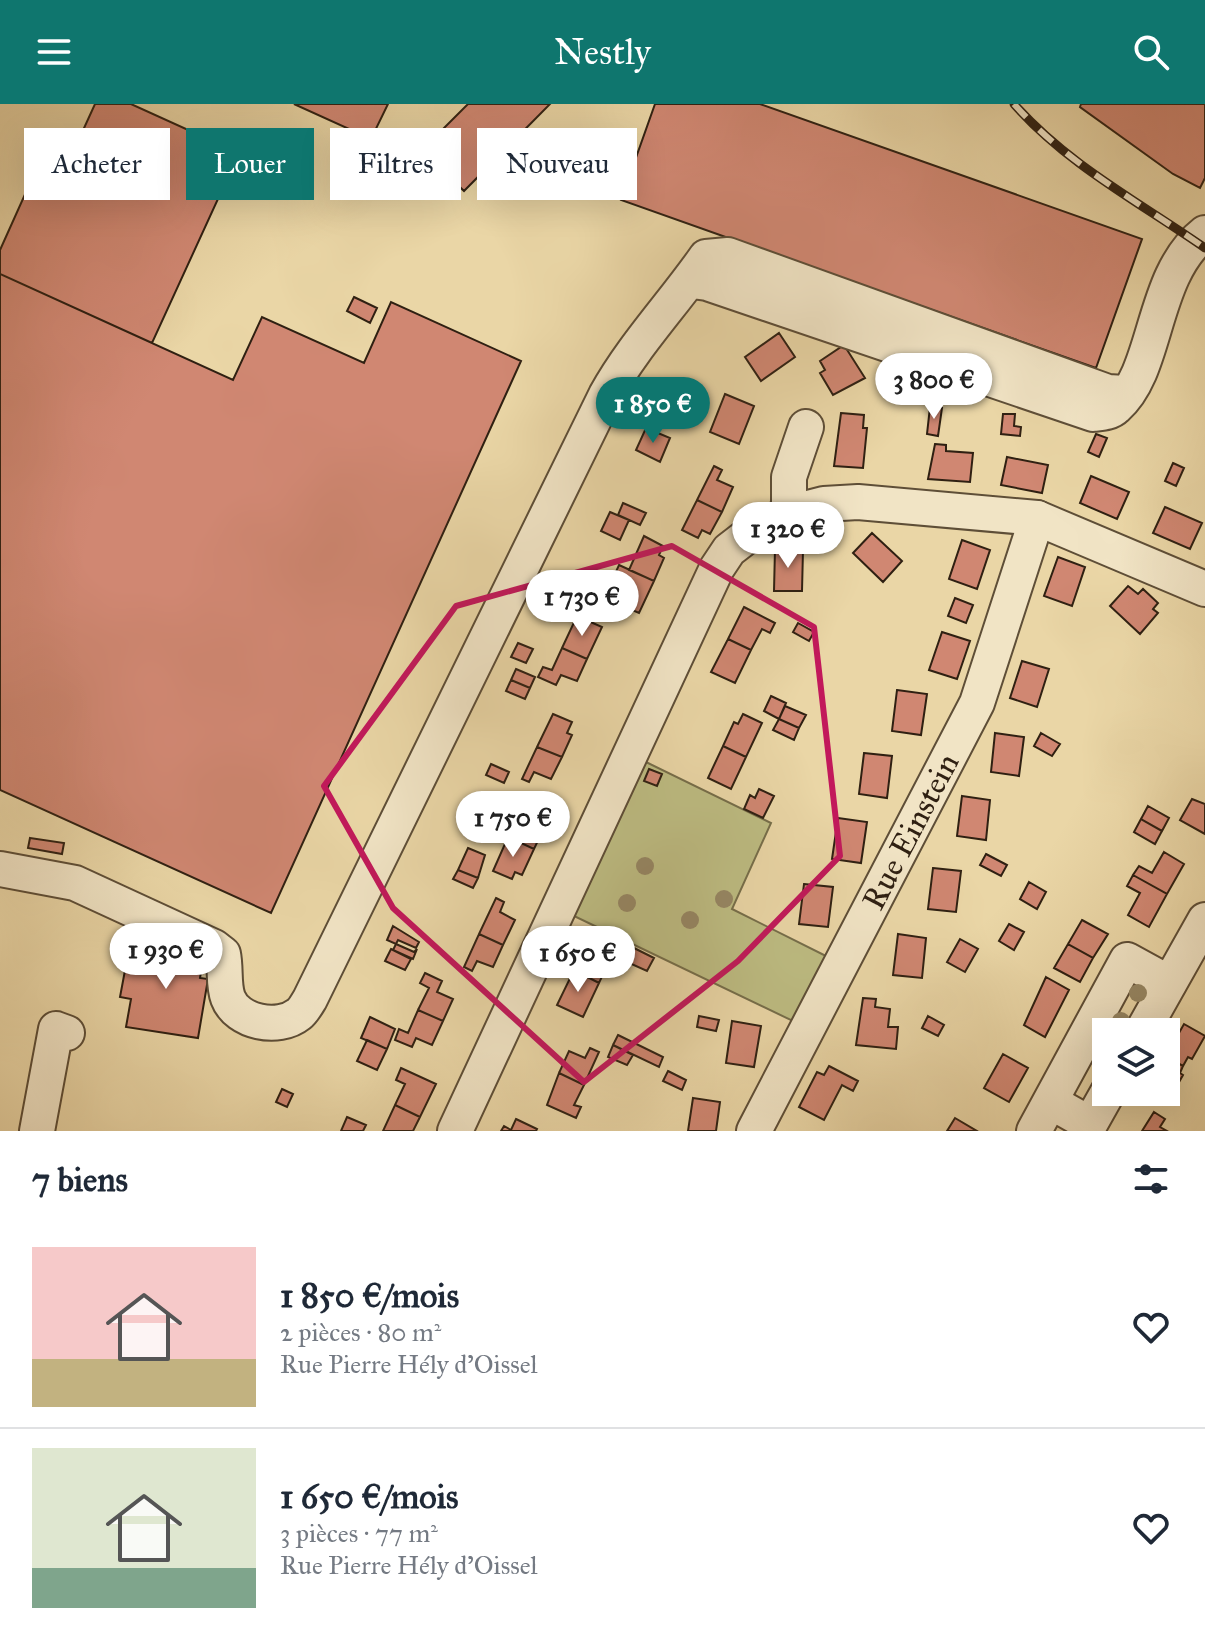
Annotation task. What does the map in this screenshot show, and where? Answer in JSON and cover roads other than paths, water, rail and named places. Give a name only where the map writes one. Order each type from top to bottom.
[{"type":"street","points":[[0,869],[75,883],[214,947],[223,954],[226,994],[232,1007],[248,1018],[267,1023],[298,1014],[310,999],[606,395],[619,373],[692,281],[706,257],[728,255],[1108,392],[1125,393],[1133,386],[1182,255],[1205,233]]},
{"type":"street","points":[[789,513],[789,477],[806,427]]},
{"type":"street","points":[[455,1131],[717,568],[729,550],[751,533],[789,513],[824,504],[858,502],[1037,518],[1205,589]]},
{"type":"street","name":"Rue Einstein","points":[[754,1131],[977,703],[1037,518]]},
{"type":"street","points":[[1150,1018],[1205,920]]},
{"type":"street","points":[[1034,1131],[1127,960],[1169,983]]},
{"type":"street","points":[[37,1131],[56,1029],[67,1033]]},
{"type":"street","points":[[1051,1102],[1090,1124],[1100,1106]]},
{"type":"railway","points":[[1014,104],[1057,146],[1105,182],[1205,248]]}]
